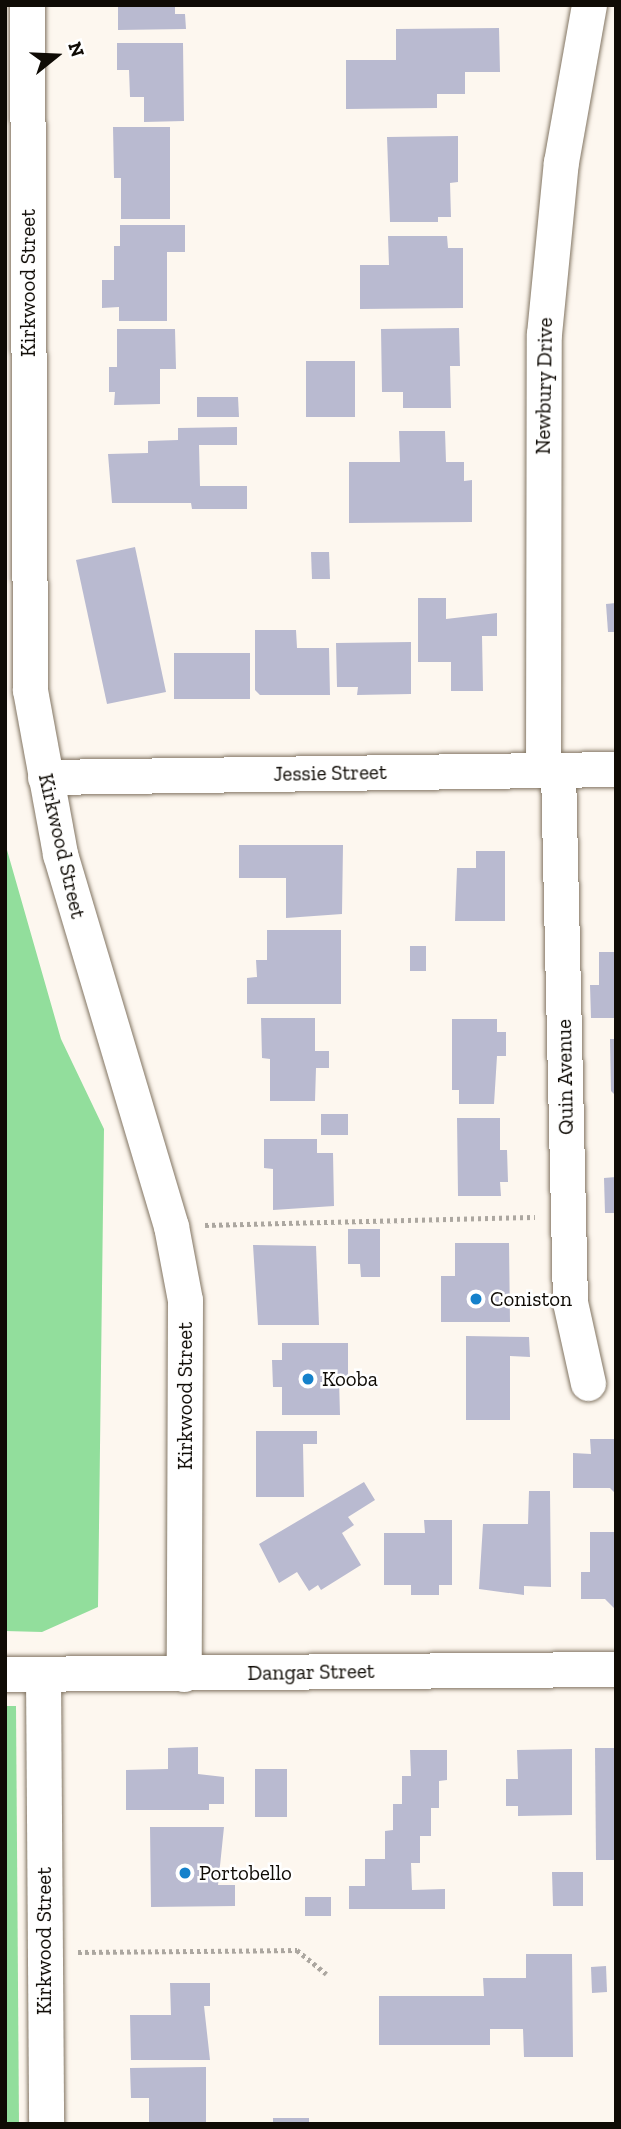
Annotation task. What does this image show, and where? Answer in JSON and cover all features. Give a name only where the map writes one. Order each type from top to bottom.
[{"type":"street","name":"Kirkwood Street","points":[[27,5],[30,690],[60,855],[171,1226],[186,1300],[184,1674]]},
{"type":"street","name":"Newbury Drive","points":[[550,770],[546,307],[561,162],[589,5]]},
{"type":"street","name":"Jessie Street","points":[[45,777],[616,769]]},
{"type":"street","name":"Quin Avenue","points":[[550,770],[570,1302],[588,1383]]},
{"type":"street","name":"Dangar Street","points":[[5,1674],[616,1669]]},
{"type":"street","name":"Kirkwood Street","points":[[43,1674],[46,2124]]},
{"type":"path","points":[[190,1225],[528,1217]]},
{"type":"path","points":[[67,1952],[297,1950],[327,1975]]},
{"type":"green space","points":[[5,843],[61,1039],[104,1129],[98,1607],[42,1632],[5,1631]]},
{"type":"green space","points":[[5,1706],[16,1706],[19,2124],[5,2124]]},
{"type":"building","points":[[118,5],[175,5],[175,14],[185,14],[186,29],[118,30]]},
{"type":"building","points":[[499,28],[500,72],[465,72],[465,94],[437,94],[437,108],[346,109],[346,60],[396,60],[396,29]]},
{"type":"building","points":[[117,43],[183,43],[184,121],[144,122],[144,97],[130,97],[129,70],[117,70]]},
{"type":"building","points":[[113,127],[170,127],[170,219],[121,219],[121,178],[114,178]]},
{"type":"building","points":[[458,136],[458,182],[450,183],[451,217],[438,217],[438,222],[390,222],[387,137]]},
{"type":"building","points":[[120,225],[185,225],[185,252],[167,252],[167,321],[119,321],[119,307],[102,308],[102,280],[114,280],[114,246],[120,246]]},
{"type":"building","points":[[388,236],[447,236],[448,248],[463,248],[463,308],[360,309],[360,265],[389,265]]},
{"type":"building","points":[[459,328],[460,366],[450,366],[451,408],[403,408],[403,392],[382,392],[381,329]]},
{"type":"building","points":[[117,329],[175,329],[176,369],[160,369],[160,404],[114,405],[115,392],[109,392],[109,367],[117,367]]},
{"type":"building","points":[[306,361],[355,361],[355,417],[306,417]]},
{"type":"building","points":[[197,397],[238,397],[239,417],[197,417]]},
{"type":"building","points":[[237,427],[237,445],[199,445],[200,486],[247,486],[247,509],[192,509],[191,503],[112,503],[108,454],[148,453],[148,441],[178,440],[178,428]]},
{"type":"building","points":[[399,431],[445,431],[446,462],[464,462],[464,481],[472,480],[472,522],[349,523],[349,462],[400,462]]},
{"type":"building","points":[[135,547],[166,692],[107,704],[76,560]]},
{"type":"building","points":[[311,552],[329,552],[330,579],[312,579]]},
{"type":"building","points":[[418,598],[446,598],[446,619],[497,613],[497,636],[482,636],[483,691],[451,691],[451,662],[418,662]]},
{"type":"building","points":[[616,603],[616,632],[608,632],[606,604]]},
{"type":"building","points":[[255,630],[296,630],[297,648],[329,648],[330,695],[260,695],[255,690]]},
{"type":"building","points":[[411,642],[411,694],[357,695],[358,687],[337,687],[336,643]]},
{"type":"building","points":[[174,653],[250,653],[250,699],[174,699]]},
{"type":"building","points":[[239,845],[343,845],[342,914],[286,918],[286,878],[239,878]]},
{"type":"building","points":[[476,851],[505,851],[505,921],[455,921],[457,868],[476,868]]},
{"type":"building","points":[[267,930],[341,930],[341,1004],[247,1004],[247,978],[257,977],[256,960],[267,960]]},
{"type":"building","points":[[410,946],[426,946],[426,971],[410,971]]},
{"type":"building","points":[[599,952],[616,952],[616,1018],[591,1018],[590,985],[599,985]]},
{"type":"building","points":[[261,1018],[315,1018],[315,1051],[329,1051],[329,1068],[316,1068],[315,1101],[270,1101],[270,1059],[262,1058]]},
{"type":"building","points":[[452,1019],[497,1019],[497,1032],[506,1032],[506,1056],[497,1056],[494,1104],[459,1104],[459,1090],[452,1090]]},
{"type":"building","points":[[610,1039],[616,1039],[616,1096],[611,1091]]},
{"type":"building","points":[[321,1114],[348,1114],[348,1135],[321,1135]]},
{"type":"building","points":[[457,1118],[500,1118],[500,1150],[507,1150],[508,1182],[500,1182],[501,1196],[458,1196]]},
{"type":"building","points":[[264,1139],[317,1139],[317,1153],[333,1153],[334,1206],[273,1210],[273,1169],[264,1168]]},
{"type":"building","points":[[616,1177],[616,1213],[605,1213],[604,1178]]},
{"type":"building","points":[[348,1229],[380,1229],[380,1277],[361,1277],[360,1264],[348,1264]]},
{"type":"building","name":"Coniston","points":[[455,1243],[509,1243],[510,1322],[441,1322],[441,1276],[455,1276]]},
{"type":"building","points":[[253,1245],[316,1246],[319,1325],[258,1325]]},
{"type":"building","points":[[466,1336],[529,1337],[530,1357],[510,1356],[510,1420],[466,1420]]},
{"type":"building","name":"Kooba","points":[[282,1343],[348,1343],[348,1379],[339,1379],[340,1415],[282,1415],[282,1387],[273,1387],[272,1360],[282,1360]]},
{"type":"building","points":[[256,1431],[317,1431],[317,1444],[303,1444],[304,1497],[256,1497]]},
{"type":"building","points":[[590,1439],[616,1439],[616,1494],[610,1488],[573,1488],[573,1453],[591,1454]]},
{"type":"building","points":[[364,1482],[375,1500],[348,1517],[354,1525],[342,1533],[361,1565],[321,1590],[318,1585],[309,1591],[297,1572],[279,1583],[259,1544]]},
{"type":"building","points":[[529,1491],[550,1491],[551,1587],[524,1586],[524,1595],[479,1589],[483,1524],[528,1524]]},
{"type":"building","points":[[424,1520],[452,1520],[452,1585],[439,1585],[439,1595],[411,1595],[411,1585],[384,1585],[384,1533],[425,1533]]},
{"type":"building","points":[[590,1532],[616,1532],[616,1610],[605,1599],[581,1599],[581,1572],[590,1572]]},
{"type":"building","points":[[198,1747],[198,1774],[224,1777],[224,1804],[209,1804],[209,1810],[126,1810],[126,1770],[168,1769],[168,1748]]},
{"type":"building","points":[[595,1748],[616,1748],[616,1860],[596,1860]]},
{"type":"building","points":[[572,1749],[572,1815],[518,1816],[518,1806],[506,1806],[506,1779],[518,1779],[517,1750]]},
{"type":"building","points":[[410,1750],[447,1750],[447,1780],[439,1781],[439,1808],[431,1808],[431,1836],[420,1836],[420,1863],[411,1863],[412,1890],[445,1889],[445,1909],[349,1909],[349,1886],[365,1886],[365,1859],[385,1859],[385,1831],[393,1830],[393,1804],[402,1804],[402,1776],[411,1776]]},
{"type":"building","points":[[255,1769],[287,1769],[287,1817],[255,1817]]},
{"type":"building","name":"Portobello","points":[[150,1827],[224,1827],[218,1885],[235,1885],[235,1906],[151,1907]]},
{"type":"building","points":[[552,1872],[583,1872],[583,1906],[553,1906]]},
{"type":"building","points":[[305,1897],[331,1897],[331,1916],[305,1916]]},
{"type":"building","points":[[526,1954],[572,1954],[573,2057],[524,2057],[523,2029],[490,2029],[490,2045],[379,2045],[379,1996],[484,1996],[483,1978],[526,1978]]},
{"type":"building","points":[[606,1966],[607,1992],[592,1993],[591,1967]]},
{"type":"building","points":[[170,1983],[210,1983],[210,2006],[204,2006],[210,2060],[131,2060],[130,2015],[171,2015]]},
{"type":"building","points":[[206,2067],[206,2124],[149,2124],[149,2098],[131,2098],[130,2068]]},
{"type":"building","points":[[273,2118],[309,2118],[309,2124],[273,2124]]},
{"type":"place","name":"Coniston","points":[[476,1299]]},
{"type":"place","name":"Kooba","points":[[308,1379]]},
{"type":"place","name":"Portobello","points":[[185,1873]]}]
